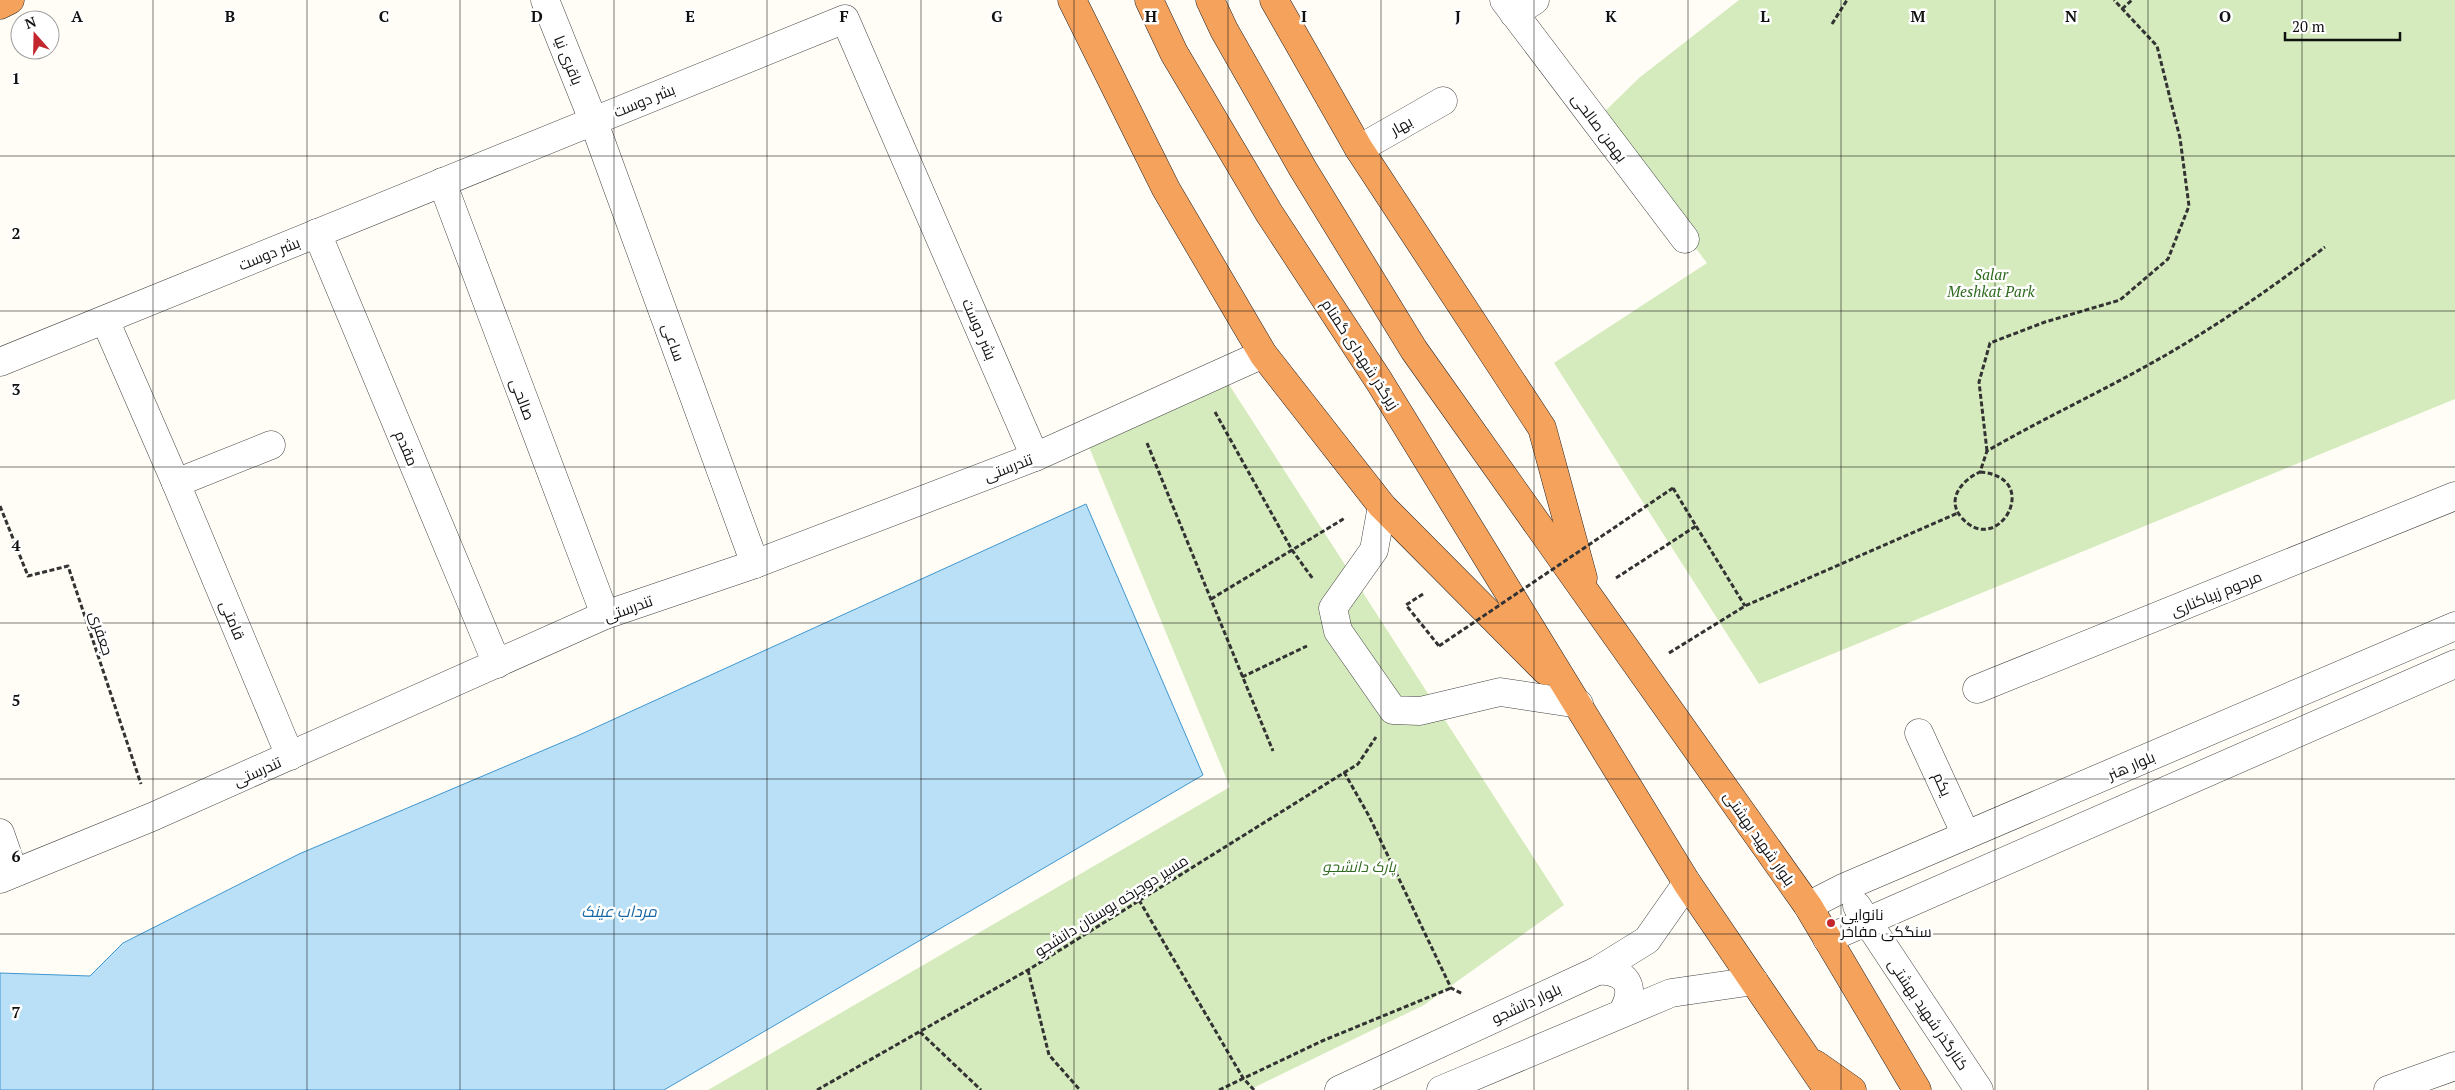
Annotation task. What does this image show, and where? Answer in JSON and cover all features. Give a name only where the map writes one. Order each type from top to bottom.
[{"type":"highway","points":[[0,5],[10,0]]},
{"type":"highway","points":[[1072,0],[1166,189],[1263,354],[1379,502],[1579,704],[1687,883],[1828,1090]]},
{"type":"highway","name":"زیرگذر شهدای گمنام","points":[[1149,0],[1174,53],[1269,213],[1379,381],[1579,704]]},
{"type":"highway","points":[[1210,0],[1224,30],[1303,169],[1414,350],[1588,596]]},
{"type":"highway","points":[[1274,0],[1359,149],[1542,428],[1588,596]]},
{"type":"highway","name":"بلوار شهید بهشتی","points":[[1588,596],[1808,906],[1917,1090]]},
{"type":"highway","points":[[1806,1057],[1852,1090]]},
{"type":"street","name":"باقری نیا","points":[[545,0],[593,120]]},
{"type":"street","name":"بهمن صالحی","points":[[1518,5],[1685,240]]},
{"type":"street","name":"بشر دوست","points":[[0,362],[845,18],[1035,457]]},
{"type":"street","name":"بهار","points":[[1359,149],[1442,101]]},
{"type":"street","name":"ساعی","points":[[593,120],[755,564]]},
{"type":"street","name":"صالحی","points":[[442,182],[605,615]]},
{"type":"street","name":"مقدم","points":[[317,233],[497,664]]},
{"type":"street","name":"قامتی","points":[[105,320],[176,483],[290,756]]},
{"type":"street","name":"تندرستی","points":[[7,876],[152,817],[605,615],[755,564],[1035,457],[1263,354]]},
{"type":"street","points":[[176,483],[270,445]]},
{"type":"street","name":"مرحوم زیباکناری","points":[[1976,689],[2455,496]]},
{"type":"street","points":[[1379,502],[1374,550],[1333,608],[1338,631],[1393,710],[1420,711],[1500,692],[1579,704]]},
{"type":"street","name":"بلوار هنر","points":[[1808,906],[1845,887],[2455,626]]},
{"type":"street","points":[[2368,663],[2382,695]]},
{"type":"street","points":[[1827,939],[1866,920],[2455,664]]},
{"type":"street","name":"یکم","points":[[1920,733],[1966,835]]},
{"type":"street","points":[[0,833],[7,876]]},
{"type":"street","name":"بلوار دانشجو","points":[[1339,1090],[1597,971],[1647,940],[1687,883]]},
{"type":"street","name":"کنارگذر شهید بهشتی","points":[[1845,887],[1979,1090]]},
{"type":"street","points":[[1597,971],[1611,970],[1622,976],[1629,987],[1629,1001],[1622,1012]]},
{"type":"street","points":[[1441,1090],[1670,993],[1754,981]]},
{"type":"street","points":[[2388,1090],[2455,1066]]},
{"type":"path","points":[[1832,24],[1847,0]]},
{"type":"path","points":[[1980,472],[1986,451],[1979,382],[1990,343],[2046,322],[2120,300],[2168,259],[2188,206],[2180,138],[2157,46],[2114,0]]},
{"type":"path","points":[[2122,9],[2132,0]]},
{"type":"path","points":[[1986,451],[2142,368],[2271,289],[2325,248]]},
{"type":"path","points":[[1199,383],[1292,550]]},
{"type":"path","points":[[1134,412],[1273,751]]},
{"type":"path","points":[[1980,472],[1994,474],[2005,482],[2012,493],[2012,507],[2005,519],[1994,527],[1980,529],[1967,524],[1958,513],[1955,500],[1959,488],[1968,478],[1980,472]]},
{"type":"path","points":[[1451,576],[1406,605],[1439,646],[1672,488],[1745,606]]},
{"type":"path","points":[[1211,599],[1292,550],[1379,502]]},
{"type":"path","name":"جعفری","points":[[0,506],[28,576],[68,566],[152,817]]},
{"type":"path","points":[[1641,671],[1745,606],[1958,513]]},
{"type":"path","points":[[1588,596],[1696,526]]},
{"type":"path","points":[[1242,677],[1338,631]]},
{"type":"path","name":"مسیر دوچرخه بوستان دانشجو","points":[[817,1090],[1028,970],[1358,764],[1393,710]]},
{"type":"path","points":[[1344,772],[1369,816],[1451,988],[1501,1015]]},
{"type":"path","points":[[1139,900],[1243,1078],[1254,1090]]},
{"type":"path","points":[[1028,970],[1049,1055],[1080,1090]]},
{"type":"path","points":[[1219,1090],[1322,1040],[1451,988]]},
{"type":"path","points":[[920,1032],[981,1090]]},
{"type":"green space","name":"Salar Meshkat Park","points":[[1739,0],[2455,0],[2455,399],[1759,684],[1554,363],[1707,263],[1597,119],[1639,78]]},
{"type":"green space","name":"پارک دانشجو","points":[[1228,383],[1564,905],[1424,1005],[1249,1090],[708,1090],[1230,787],[1089,447]]},
{"type":"water","name":"مرداب عینک","points":[[1086,504],[1203,775],[664,1090],[0,1090],[0,973],[90,976],[123,943],[299,854],[577,736]]},
{"type":"place","name":"نانوایی سنگکی مفاخر","points":[[1831,923]]}]
